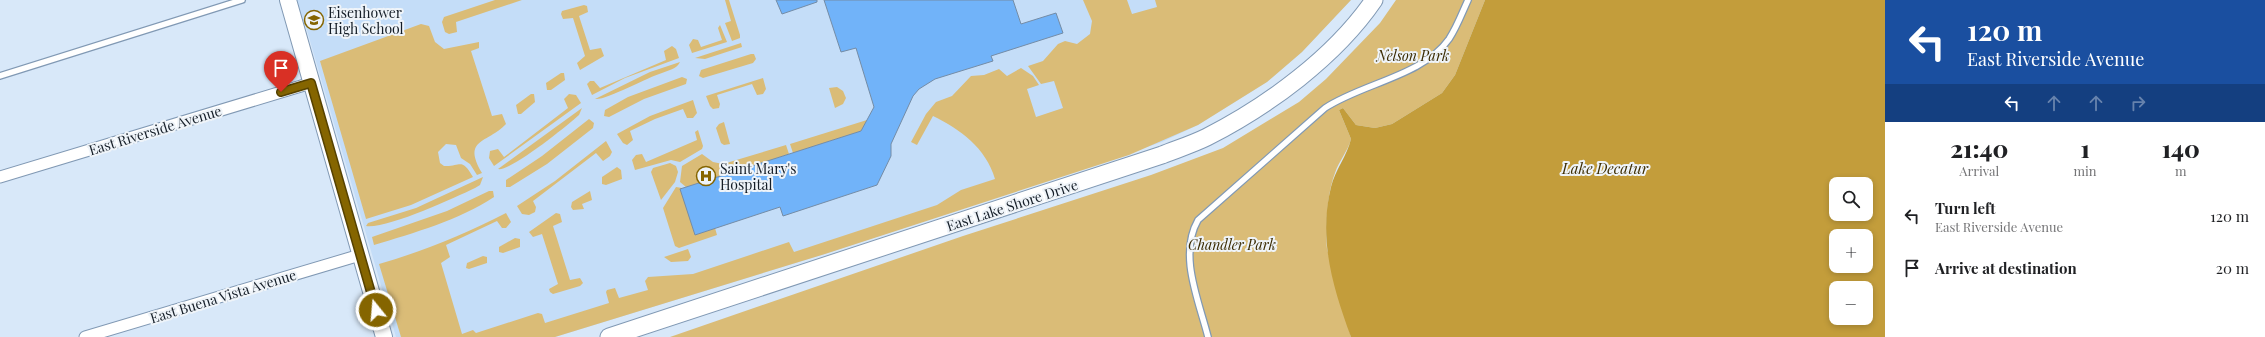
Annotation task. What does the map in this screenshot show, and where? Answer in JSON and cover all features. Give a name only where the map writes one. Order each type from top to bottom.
[{"type":"main road","name":"East Lake Shore Drive","points":[[609,337],[1162,156],[1206,138],[1253,112],[1288,86],[1326,54],[1365,12],[1374,0]]},
{"type":"street","points":[[288,0],[384,337]]},
{"type":"street","name":"East Riverside Avenue","points":[[0,177],[311,83]]},
{"type":"street","name":"East Buena Vista Avenue","points":[[85,337],[360,255]]},
{"type":"lane","points":[[0,76],[242,0]]},
{"type":"lane","points":[[1208,337],[1190,261],[1190,239],[1198,220],[1325,108],[1347,95],[1402,72],[1434,56],[1449,38],[1468,0]]},
{"type":"shaded area","name":"Saint Mary's Hospital","points":[[288,0],[1351,0],[1302,52],[1267,82],[1198,125],[1162,142],[825,254],[555,337],[396,337],[306,27],[291,13]]},
{"type":"green space","points":[[495,0],[522,0],[456,22],[457,32],[449,34],[445,32],[442,22],[444,17]]},
{"type":"green space","points":[[725,0],[729,0],[740,35],[740,38],[732,41],[725,23],[731,21]]},
{"type":"green space","points":[[1083,0],[1127,0],[1132,14],[1157,7],[1155,0],[1351,0],[1302,52],[1267,82],[1198,125],[1129,155],[825,254],[555,337],[401,337],[379,264],[444,242],[506,213],[511,222],[506,228],[502,228],[497,221],[446,245],[450,257],[441,263],[462,334],[473,330],[476,333],[538,313],[542,314],[545,323],[609,303],[606,292],[607,290],[615,288],[619,298],[648,290],[645,281],[648,277],[693,274],[789,242],[794,252],[937,205],[961,190],[995,179],[991,168],[979,149],[962,133],[933,116],[917,145],[911,142],[926,114],[936,102],[952,96],[971,76],[984,75],[999,69],[1007,76],[1021,68],[1033,76],[1039,85],[1027,89],[1036,117],[1063,108],[1054,81],[1041,84],[1028,66],[1043,61],[1058,44],[1065,41],[1077,44],[1090,34],[1092,21]]},
{"type":"green space","name":"Chandler Park","points":[[1396,0],[1485,0],[1455,75],[1442,93],[1392,124],[1375,128],[1356,125],[1343,108],[1339,110],[1351,139],[1332,181],[1327,210],[1326,240],[1327,249],[1351,337],[670,337],[963,236],[1151,175],[1223,148],[1299,102],[1326,79],[1380,23]]},
{"type":"green space","points":[[584,5],[587,6],[588,12],[579,16],[590,50],[601,48],[604,56],[580,70],[577,63],[585,56],[573,18],[563,19],[561,14],[562,11]]},
{"type":"green space","points":[[421,24],[429,26],[435,42],[444,49],[479,42],[479,48],[471,51],[492,116],[502,114],[506,124],[479,143],[476,147],[475,153],[477,162],[482,173],[477,175],[470,164],[461,158],[456,145],[446,144],[438,152],[440,163],[444,166],[463,165],[473,177],[411,205],[366,219],[320,61]]},
{"type":"green space","points":[[720,25],[727,42],[692,53],[689,45],[693,39],[698,40],[701,47],[722,40],[718,28]]},
{"type":"green space","points":[[741,43],[742,47],[705,59],[695,58]]},
{"type":"green space","points":[[672,46],[676,49],[679,58],[625,78],[592,95],[587,84],[590,81],[594,81],[600,88],[666,60],[664,51]]},
{"type":"green space","points":[[754,54],[756,59],[753,63],[703,78],[699,76],[701,70]]},
{"type":"green space","points":[[680,62],[672,69],[617,93],[600,99],[595,99],[650,72]]},
{"type":"green space","points":[[561,73],[564,73],[565,80],[551,90],[547,90],[546,83]]},
{"type":"green space","points":[[682,77],[687,79],[686,84],[644,99],[609,117],[604,116],[605,110],[628,97]]},
{"type":"green space","points":[[763,78],[766,89],[763,94],[757,95],[752,84],[717,95],[720,104],[719,108],[713,109],[710,106],[706,96]]},
{"type":"green space","points":[[837,87],[843,91],[846,98],[843,104],[835,108],[829,88]]},
{"type":"green space","points":[[531,94],[534,94],[535,102],[521,114],[518,114],[516,105]]},
{"type":"green space","points":[[569,94],[576,95],[581,103],[494,166],[489,158],[490,151],[498,149],[504,157],[568,108],[564,99]]},
{"type":"green space","points":[[693,100],[697,113],[693,118],[687,118],[683,109],[655,119],[630,131],[633,140],[627,145],[623,143],[617,134],[650,116]]},
{"type":"green space","points":[[582,108],[579,115],[539,147],[514,163],[498,169]]},
{"type":"green space","points":[[589,119],[594,123],[593,128],[547,164],[510,187],[506,187],[506,180],[542,156]]},
{"type":"green space","points":[[867,120],[861,131],[793,153],[790,144]]},
{"type":"green space","points":[[724,122],[730,144],[724,145],[721,143],[716,128],[719,124]]},
{"type":"green space","points":[[698,130],[703,146],[702,149],[680,162],[671,160],[635,170],[632,160],[636,155],[642,154],[646,162],[697,140],[695,132]]},
{"type":"green space","points":[[606,141],[612,152],[610,156],[603,161],[596,153],[533,201],[536,207],[535,212],[529,215],[522,214],[517,206],[555,181]]},
{"type":"green space","points":[[786,145],[789,154],[686,187],[680,182],[682,166],[702,154],[713,162],[723,164]]},
{"type":"green space","points":[[670,163],[676,166],[678,172],[675,182],[661,200],[651,172],[653,168]]},
{"type":"green space","points":[[617,167],[621,170],[622,179],[606,185],[602,184],[602,177]]},
{"type":"green space","points":[[483,177],[480,185],[437,205],[389,223],[376,226],[366,226],[368,223],[416,208]]},
{"type":"green space","points":[[676,187],[682,188],[695,235],[715,228],[717,235],[679,248],[675,246],[663,208]]},
{"type":"green space","points":[[489,191],[493,191],[494,197],[466,213],[405,236],[374,245],[372,237],[447,211]]},
{"type":"green space","points":[[590,191],[592,200],[582,204],[584,209],[573,210],[571,207],[572,202]]},
{"type":"green space","points":[[556,213],[560,214],[562,222],[553,226],[570,280],[580,278],[583,283],[580,286],[553,294],[549,289],[558,284],[542,234],[533,237],[529,232]]},
{"type":"green space","points":[[515,238],[520,239],[520,247],[503,253],[499,252],[499,247]]},
{"type":"green space","points":[[688,249],[691,257],[688,261],[671,262],[664,257]]},
{"type":"green space","points":[[483,256],[487,257],[487,263],[469,269],[466,268],[467,263]]},
{"type":"water","name":"Lake Decatur","points":[[1485,0],[1885,0],[1885,337],[1351,337],[1333,282],[1327,244],[1327,206],[1331,187],[1351,139],[1339,110],[1343,108],[1356,125],[1375,128],[1392,124],[1442,93],[1455,75]]},
{"type":"building","points":[[776,0],[817,0],[817,2],[782,14]]},
{"type":"building","name":"Saint Mary's Hospital","points":[[824,0],[1013,0],[1021,24],[1056,13],[1063,33],[991,56],[993,61],[935,79],[919,89],[913,96],[891,144],[891,156],[877,185],[783,216],[780,207],[695,235],[680,189],[861,131],[874,107],[856,48],[841,52]]},
{"type":"place","name":"Eisenhower High School","points":[[314,20]]},
{"type":"place","name":"Saint Mary's Hospital","points":[[706,176]]},
{"type":"route","points":[[281,92],[311,83],[376,310]]},
{"type":"park label","name":"Nelson Park","points":[[1413,55]]}]
